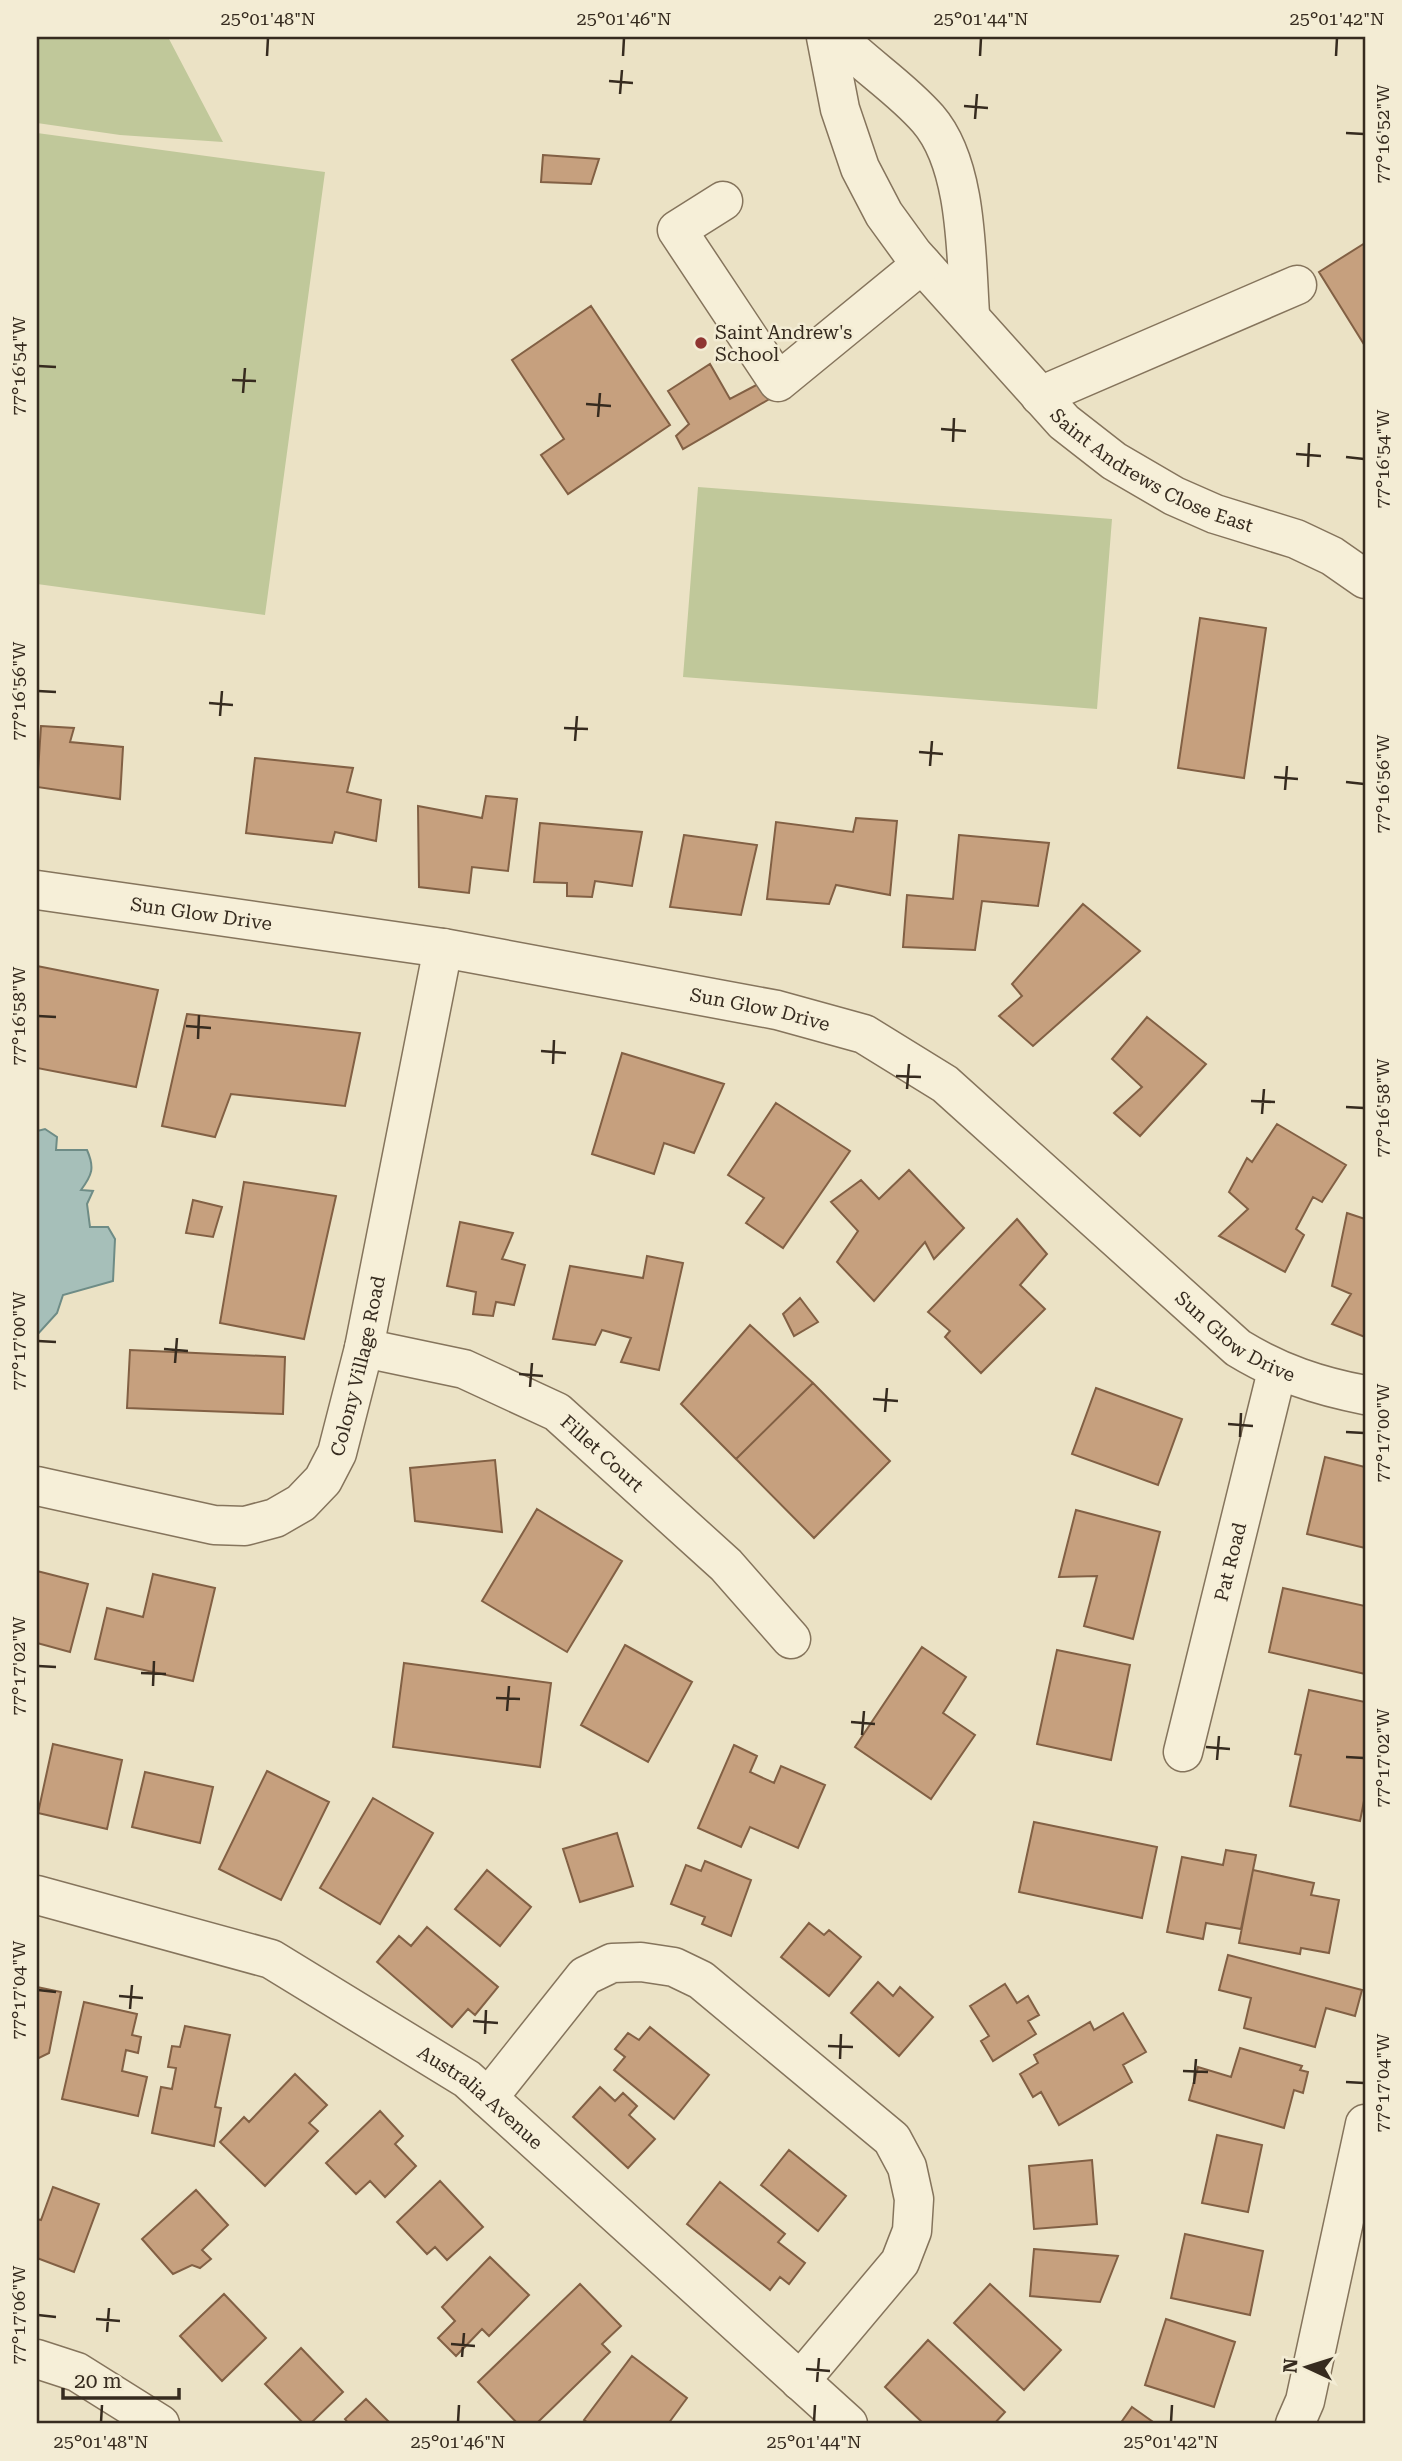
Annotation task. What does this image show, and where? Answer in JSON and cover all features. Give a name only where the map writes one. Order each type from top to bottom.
[{"type":"street","name":"Saint Andrews Close East","points":[[825,37],[841,109],[860,168],[884,214],[922,264],[970,314],[1064,422],[1114,461],[1174,496],[1215,514],[1296,539],[1332,555],[1365,579]]},
{"type":"street","points":[[837,37],[928,119],[947,148],[958,194],[970,314]]},
{"type":"street","points":[[723,201],[677,230],[778,382],[922,264]]},
{"type":"street","points":[[1040,396],[1297,285]]},
{"type":"street","name":"Sun Glow Drive","points":[[37,890],[443,948],[777,1010],[864,1034],[945,1084],[1238,1348],[1277,1371],[1322,1387],[1365,1395]]},
{"type":"street","name":"Colony Village Road","points":[[37,1486],[214,1525],[245,1526],[275,1518],[301,1503],[323,1480],[337,1453],[364,1348],[443,948]]},
{"type":"street","name":"Fillet Court","points":[[364,1348],[464,1369],[557,1412],[726,1565],[791,1639]]},
{"type":"street","name":"Pat Road","points":[[1183,1752],[1277,1371]]},
{"type":"street","name":"Australia Avenue","points":[[37,1895],[271,1959],[467,2079],[848,2424]]},
{"type":"street","points":[[488,2098],[585,1976],[612,1963],[641,1962],[674,1967],[701,1980],[892,2139],[907,2167],[914,2199],[912,2231],[900,2262],[800,2381]]},
{"type":"street","points":[[1295,2424],[1305,2401],[1365,2124]]},
{"type":"street","points":[[37,2359],[77,2372],[160,2424]]},
{"type":"green space","points":[[37,37],[168,37],[223,142],[120,135],[37,123]]},
{"type":"green space","points":[[37,133],[325,172],[265,615],[37,584]]},
{"type":"green space","points":[[698,487],[1112,519],[1097,709],[683,677]]},
{"type":"water","points":[[45,1129],[57,1137],[56,1150],[87,1150],[91,1171],[81,1190],[93,1191],[87,1204],[90,1227],[108,1227],[115,1239],[113,1281],[63,1295],[57,1313],[37,1335],[37,1131]]},
{"type":"building","points":[[543,155],[599,159],[591,184],[541,182]]},
{"type":"building","points":[[1365,243],[1365,346],[1319,272]]},
{"type":"building","points":[[591,306],[670,425],[568,494],[541,455],[564,439],[512,360]]},
{"type":"building","points":[[710,364],[730,399],[764,381],[773,397],[683,449],[676,436],[689,424],[668,391]]},
{"type":"building","points":[[1200,618],[1266,628],[1244,778],[1178,768]]},
{"type":"building","points":[[41,726],[74,728],[70,742],[123,747],[120,799],[37,787]]},
{"type":"building","points":[[255,758],[353,768],[347,792],[381,800],[376,841],[335,832],[332,843],[246,833]]},
{"type":"building","points":[[486,796],[517,799],[508,871],[472,867],[469,893],[419,887],[418,806],[482,818]]},
{"type":"building","points":[[856,818],[897,821],[890,895],[836,885],[829,904],[767,899],[776,822],[853,832]]},
{"type":"building","points":[[540,823],[642,832],[632,886],[595,881],[592,897],[567,896],[567,883],[534,882]]},
{"type":"building","points":[[684,835],[757,845],[741,915],[670,907]]},
{"type":"building","points":[[959,835],[1049,843],[1038,906],[982,901],[975,950],[903,947],[907,895],[953,899]]},
{"type":"building","points":[[1083,904],[1140,951],[1033,1046],[999,1016],[1022,996],[1012,984]]},
{"type":"building","points":[[37,966],[158,990],[136,1087],[37,1068]]},
{"type":"building","points":[[187,1014],[360,1033],[345,1106],[231,1094],[215,1137],[162,1126]]},
{"type":"building","points":[[1147,1017],[1206,1064],[1140,1136],[1114,1113],[1142,1087],[1112,1059]]},
{"type":"building","points":[[622,1053],[724,1084],[694,1153],[664,1143],[654,1174],[592,1154]]},
{"type":"building","points":[[776,1103],[850,1151],[783,1248],[746,1223],[764,1198],[728,1175]]},
{"type":"building","points":[[1277,1124],[1346,1165],[1322,1202],[1313,1197],[1296,1229],[1304,1235],[1285,1272],[1219,1236],[1248,1209],[1229,1192],[1247,1158],[1252,1162]]},
{"type":"building","points":[[909,1170],[964,1228],[934,1259],[925,1242],[874,1301],[837,1262],[858,1231],[831,1202],[861,1180],[879,1199]]},
{"type":"building","points":[[244,1182],[336,1196],[304,1339],[220,1323]]},
{"type":"building","points":[[193,1200],[222,1207],[213,1237],[186,1233]]},
{"type":"building","points":[[1347,1213],[1365,1219],[1365,1337],[1332,1324],[1351,1294],[1332,1286]]},
{"type":"building","points":[[1017,1219],[1047,1254],[1020,1285],[1045,1309],[981,1373],[945,1337],[950,1331],[928,1312]]},
{"type":"building","points":[[460,1222],[513,1233],[502,1259],[525,1265],[514,1305],[496,1302],[493,1316],[473,1314],[476,1292],[447,1286]]},
{"type":"building","points":[[647,1256],[683,1263],[659,1370],[621,1362],[631,1338],[602,1330],[595,1345],[553,1339],[570,1266],[643,1278]]},
{"type":"building","points":[[800,1298],[818,1322],[794,1336],[783,1314]]},
{"type":"building","points":[[750,1325],[813,1383],[736,1459],[681,1404]]},
{"type":"building","points":[[130,1350],[285,1357],[283,1414],[127,1408]]},
{"type":"building","points":[[813,1383],[890,1461],[814,1538],[736,1459]]},
{"type":"building","points":[[1096,1388],[1182,1419],[1158,1485],[1072,1454]]},
{"type":"building","points":[[1325,1457],[1365,1467],[1365,1548],[1307,1534]]},
{"type":"building","points":[[495,1460],[502,1532],[415,1521],[410,1468]]},
{"type":"building","points":[[537,1509],[622,1561],[567,1652],[482,1601]]},
{"type":"building","points":[[1076,1510],[1160,1532],[1133,1639],[1084,1626],[1097,1576],[1059,1577]]},
{"type":"building","points":[[37,1571],[88,1584],[70,1652],[37,1643]]},
{"type":"building","points":[[153,1574],[215,1588],[193,1681],[95,1659],[107,1608],[143,1617]]},
{"type":"building","points":[[1283,1588],[1365,1606],[1365,1674],[1269,1652]]},
{"type":"building","points":[[625,1645],[692,1682],[648,1762],[581,1725]]},
{"type":"building","points":[[922,1647],[966,1677],[943,1713],[975,1735],[931,1799],[855,1747]]},
{"type":"building","points":[[1057,1650],[1130,1665],[1111,1760],[1037,1744]]},
{"type":"building","points":[[404,1663],[551,1683],[540,1767],[393,1747]]},
{"type":"building","points":[[1309,1690],[1365,1702],[1365,1796],[1360,1821],[1290,1806],[1301,1755],[1295,1754]]},
{"type":"building","points":[[53,1744],[122,1760],[107,1829],[38,1813]]},
{"type":"building","points":[[734,1745],[757,1756],[750,1772],[774,1783],[781,1766],[825,1785],[798,1848],[750,1827],[741,1847],[698,1828]]},
{"type":"building","points":[[267,1771],[329,1802],[281,1900],[219,1869]]},
{"type":"building","points":[[145,1772],[213,1787],[200,1843],[132,1827]]},
{"type":"building","points":[[373,1798],[433,1833],[380,1924],[320,1888]]},
{"type":"building","points":[[1034,1822],[1157,1847],[1142,1918],[1019,1892]]},
{"type":"building","points":[[617,1833],[633,1886],[580,1902],[563,1849]]},
{"type":"building","points":[[1226,1850],[1256,1855],[1241,1929],[1206,1923],[1203,1939],[1167,1932],[1182,1857],[1223,1865]]},
{"type":"building","points":[[705,1861],[751,1880],[731,1936],[702,1924],[705,1917],[671,1904],[686,1865],[701,1871]]},
{"type":"building","points":[[487,1870],[531,1907],[500,1946],[455,1909]]},
{"type":"building","points":[[1253,1870],[1314,1883],[1311,1895],[1339,1900],[1329,1953],[1301,1948],[1300,1954],[1239,1943]]},
{"type":"building","points":[[809,1923],[824,1935],[829,1930],[861,1957],[829,1996],[781,1957]]},
{"type":"building","points":[[427,1927],[498,1987],[475,2015],[468,2009],[452,2027],[377,1962],[399,1936],[411,1946]]},
{"type":"building","points":[[1228,1955],[1362,1990],[1355,2016],[1326,2008],[1315,2047],[1244,2028],[1251,1998],[1219,1990]]},
{"type":"building","points":[[878,1982],[893,1996],[900,1987],[933,2017],[899,2056],[851,2013]]},
{"type":"building","points":[[1005,1984],[1017,2003],[1028,1996],[1039,2015],[1028,2021],[1036,2034],[993,2061],[981,2041],[989,2036],[970,2006]]},
{"type":"building","points":[[37,1987],[61,1992],[49,2053],[37,2059]]},
{"type":"building","points":[[84,2002],[137,2014],[132,2035],[141,2037],[138,2053],[126,2050],[122,2071],[147,2077],[138,2116],[62,2099]]},
{"type":"building","points":[[1123,2013],[1146,2052],[1123,2065],[1132,2082],[1059,2125],[1041,2092],[1033,2097],[1020,2074],[1038,2063],[1034,2055],[1090,2022],[1094,2030]]},
{"type":"building","points":[[185,2026],[230,2035],[215,2107],[221,2108],[214,2146],[152,2133],[161,2087],[172,2089],[176,2068],[168,2067],[172,2046],[180,2047]]},
{"type":"building","points":[[650,2027],[709,2075],[674,2119],[614,2070],[625,2057],[615,2049],[628,2033],[639,2040]]},
{"type":"building","points":[[1240,2048],[1302,2066],[1300,2070],[1308,2072],[1303,2093],[1294,2090],[1284,2128],[1189,2100],[1198,2067],[1231,2077]]},
{"type":"building","points":[[295,2074],[327,2105],[309,2123],[318,2131],[265,2186],[220,2142],[244,2117],[249,2122]]},
{"type":"building","points":[[600,2087],[615,2101],[623,2093],[637,2106],[629,2115],[655,2139],[628,2168],[573,2117]]},
{"type":"building","points":[[380,2111],[403,2136],[395,2144],[416,2166],[385,2197],[370,2181],[356,2194],[326,2163]]},
{"type":"building","points":[[1217,2135],[1262,2145],[1248,2212],[1202,2203]]},
{"type":"building","points":[[789,2150],[846,2196],[818,2231],[761,2185]]},
{"type":"building","points":[[1092,2160],[1097,2224],[1034,2229],[1029,2166]]},
{"type":"building","points":[[440,2181],[483,2227],[447,2260],[435,2247],[427,2254],[397,2222]]},
{"type":"building","points":[[720,2182],[785,2234],[778,2242],[805,2263],[789,2284],[780,2277],[770,2290],[687,2224]]},
{"type":"building","points":[[53,2187],[99,2204],[74,2272],[37,2258],[37,2219],[41,2220]]},
{"type":"building","points":[[196,2190],[228,2225],[202,2250],[211,2259],[200,2268],[192,2265],[173,2274],[142,2239]]},
{"type":"building","points":[[1185,2234],[1263,2251],[1250,2315],[1171,2298]]},
{"type":"building","points":[[1034,2249],[1118,2256],[1100,2302],[1030,2296]]},
{"type":"building","points":[[490,2257],[529,2295],[489,2336],[482,2329],[456,2356],[438,2338],[455,2321],[442,2307]]},
{"type":"building","points":[[580,2284],[621,2326],[602,2344],[610,2352],[536,2424],[518,2424],[478,2382]]},
{"type":"building","points":[[990,2284],[1061,2350],[1024,2390],[954,2323]]},
{"type":"building","points":[[224,2294],[266,2338],[222,2381],[180,2336]]},
{"type":"building","points":[[1166,2319],[1235,2342],[1214,2407],[1145,2385]]},
{"type":"building","points":[[928,2340],[1005,2412],[994,2424],[924,2424],[885,2387]]},
{"type":"building","points":[[301,2348],[343,2392],[310,2424],[304,2424],[265,2384]]},
{"type":"building","points":[[632,2356],[687,2398],[668,2424],[590,2424],[584,2420]]},
{"type":"building","points":[[366,2399],[391,2424],[349,2424],[345,2419]]},
{"type":"building","points":[[1132,2407],[1156,2424],[1120,2424]]},
{"type":"place","name":"Saint Andrew's School","points":[[701,343]]}]
